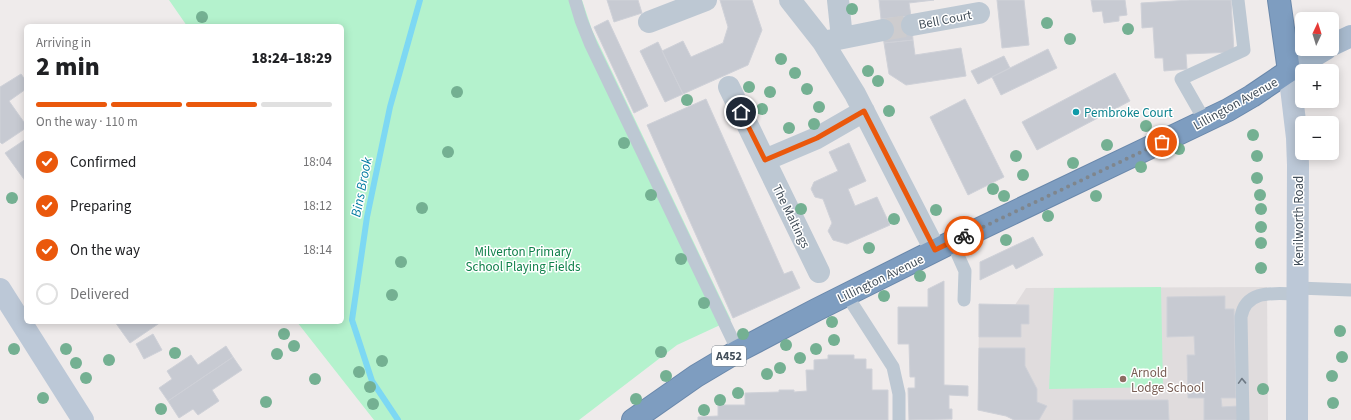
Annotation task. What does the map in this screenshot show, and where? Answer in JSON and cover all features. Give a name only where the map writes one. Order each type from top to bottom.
[{"type":"highway","name":"Kenilworth Road","points":[[1279,0],[1290,71]]},
{"type":"highway","name":"Lillington Avenue","points":[[633,420],[696,376],[738,351],[846,294],[1205,121],[1247,99],[1290,71]]},
{"type":"main road","points":[[1339,42],[1351,36]]},
{"type":"main road","name":"Lillington Avenue","points":[[1290,71],[1315,56]]},
{"type":"main road","name":"Kenilworth Road","points":[[1290,71],[1297,138],[1298,165],[1297,420]]},
{"type":"main road","points":[[0,290],[83,420]]},
{"type":"street","points":[[649,22],[680,4],[706,0]]},
{"type":"street","points":[[790,0],[835,34],[883,30]]},
{"type":"street","points":[[838,0],[835,34],[855,94],[944,246]]},
{"type":"street","name":"Bell Court","points":[[912,25],[979,13]]},
{"type":"street","name":"The Maltings","points":[[729,87],[819,272]]},
{"type":"street","points":[[765,160],[817,138],[864,111]]},
{"type":"lane","points":[[575,0],[591,45],[738,351]]},
{"type":"lane","points":[[1205,121],[1181,79],[1244,50],[1238,0]]},
{"type":"lane","points":[[944,246],[965,270],[964,300]]},
{"type":"lane","points":[[1244,420],[1240,317],[1244,305],[1259,295],[1298,291],[1351,290]]},
{"type":"lane","points":[[846,294],[893,366],[899,394],[899,420]]},
{"type":"shaded area","name":"Arnold Lodge School","points":[[1267,287],[1268,420],[1014,420],[1006,416],[978,410],[979,304],[1015,305],[1026,288]]},
{"type":"green space","name":"Milverton Primary School Playing Fields","points":[[169,0],[582,0],[592,30],[731,320],[677,345],[579,420],[374,420],[299,324],[344,324],[344,24],[186,24]]},
{"type":"green space","points":[[1161,287],[1163,387],[1049,389],[1054,288]]},
{"type":"building","points":[[607,0],[638,0],[642,13],[614,22]]},
{"type":"building","points":[[720,0],[752,0],[762,30],[748,65],[683,94],[662,51],[683,41],[691,57],[723,43],[728,27]]},
{"type":"building","points":[[879,0],[934,0],[909,3],[911,16],[881,19]]},
{"type":"building","points":[[997,0],[1024,0],[1029,45],[1002,48]]},
{"type":"building","points":[[1091,0],[1125,0],[1127,15],[1119,16],[1119,21],[1104,23],[1102,11],[1093,12]]},
{"type":"building","points":[[1190,0],[1231,0],[1234,52],[1186,54],[1187,69],[1164,71],[1163,58],[1155,58],[1153,27],[1142,28],[1141,3]]},
{"type":"building","points":[[911,16],[913,40],[884,43],[881,19]]},
{"type":"building","points":[[608,20],[648,106],[634,113],[594,27]]},
{"type":"building","points":[[913,40],[915,55],[961,48],[966,76],[906,85],[889,74],[884,43]]},
{"type":"building","points":[[658,42],[683,94],[665,102],[640,51]]},
{"type":"building","points":[[1048,49],[1057,68],[1001,95],[992,77]]},
{"type":"building","points":[[1004,56],[1010,68],[978,84],[971,71]]},
{"type":"building","name":"Pembroke Court","points":[[1115,73],[1130,101],[1037,150],[1022,122]]},
{"type":"building","points":[[21,74],[24,78],[24,90],[9,101],[24,122],[24,129],[2,144],[0,142],[0,87]]},
{"type":"building","points":[[706,99],[784,274],[792,271],[800,288],[733,318],[647,125]]},
{"type":"building","points":[[965,99],[1004,177],[968,195],[930,117]]},
{"type":"building","points":[[24,140],[24,179],[5,153]]},
{"type":"building","points":[[849,143],[866,181],[848,189],[855,206],[877,197],[890,225],[847,244],[833,240],[828,231],[832,223],[823,199],[815,197],[811,189],[814,182],[838,171],[829,152]]},
{"type":"building","points":[[1033,237],[1043,255],[1016,269],[1013,264],[980,280],[980,262]]},
{"type":"building","points":[[944,281],[944,385],[968,386],[968,396],[949,395],[949,409],[952,409],[952,419],[909,420],[908,388],[915,388],[915,377],[910,377],[909,344],[898,344],[898,307],[928,307],[928,289]]},
{"type":"building","points":[[1225,296],[1225,309],[1234,309],[1236,398],[1221,398],[1222,407],[1238,406],[1238,420],[1204,420],[1204,398],[1188,398],[1187,355],[1195,355],[1194,336],[1167,337],[1167,297]]},
{"type":"building","points":[[979,304],[1029,305],[1029,324],[1021,324],[1021,337],[979,337]]},
{"type":"building","points":[[116,324],[158,324],[130,343]]},
{"type":"building","points":[[153,334],[162,350],[144,359],[136,344]]},
{"type":"building","points":[[226,346],[233,357],[168,401],[159,388],[172,379],[167,371],[191,355],[198,365]]},
{"type":"building","points":[[979,348],[1025,348],[1025,366],[1037,389],[1037,402],[1047,406],[1039,420],[1014,420],[1006,416],[978,410]]},
{"type":"building","points":[[828,355],[854,355],[854,359],[866,359],[866,369],[872,369],[872,390],[888,390],[888,420],[698,420],[698,417],[718,416],[718,405],[745,405],[745,393],[779,392],[779,390],[794,390],[794,392],[807,391],[806,370],[814,370],[814,360],[828,359]]},
{"type":"building","points":[[233,357],[242,370],[212,390],[219,401],[198,415],[193,409],[179,418],[168,401]]},
{"type":"building","points":[[1073,400],[1168,400],[1169,420],[1073,420]]},
{"type":"waterway","name":"Bins Brook","points":[[398,420],[372,381],[352,320],[367,217],[390,107],[420,0]]},
{"type":"tunnel","points":[[883,30],[912,25]]},
{"type":"way so far","points":[[964,236],[1162,142]]},
{"type":"place","name":"Pembroke Court","points":[[1076,112]]},
{"type":"place","name":"Arnold Lodge School","points":[[1123,379]]},
{"type":"route","points":[[741,112],[765,160],[817,138],[864,111],[935,250],[964,236]]}]
